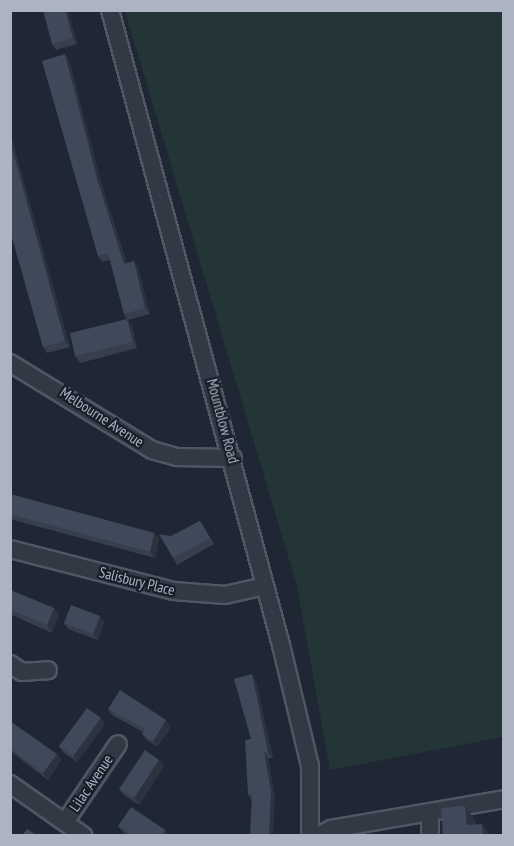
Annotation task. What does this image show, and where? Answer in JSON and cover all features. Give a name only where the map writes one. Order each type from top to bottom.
[{"type":"street","name":"Mountblow Road","points":[[110,10],[233,458],[310,766],[310,836]]},
{"type":"street","name":"Melbourne Avenue","points":[[10,363],[152,450],[177,457],[233,458]]},
{"type":"street","name":"Salisbury Place","points":[[10,549],[174,591],[225,595],[265,586]]},
{"type":"street","points":[[10,664],[22,672],[48,670]]},
{"type":"street","name":"Lilac Avenue","points":[[65,822],[118,744]]},
{"type":"street","name":"Lilac Avenue","points":[[10,784],[84,836]]},
{"type":"street","points":[[318,836],[430,812],[504,800]]},
{"type":"street","points":[[430,812],[430,836]]},
{"type":"shaded area","points":[[125,11],[503,11],[503,737],[330,770],[297,586]]},
{"type":"building","points":[[43,10],[65,10],[73,38],[52,44]]},
{"type":"building","points":[[65,54],[97,179],[124,264],[134,261],[145,308],[124,314],[108,253],[98,256],[42,61]]},
{"type":"building","points":[[10,141],[65,341],[43,347],[10,230]]},
{"type":"building","points":[[127,319],[133,342],[75,356],[70,333]]},
{"type":"building","points":[[10,494],[154,533],[150,552],[10,514]]},
{"type":"building","points":[[200,521],[210,538],[173,558],[159,534],[171,536]]},
{"type":"building","points":[[10,590],[54,608],[47,625],[10,609]]},
{"type":"building","points":[[71,605],[100,616],[93,634],[64,623]]},
{"type":"building","points":[[252,674],[268,752],[264,752],[271,791],[269,836],[250,836],[252,794],[248,794],[245,740],[251,739],[234,679]]},
{"type":"building","points":[[120,690],[166,720],[153,741],[142,734],[145,729],[108,709]]},
{"type":"building","points":[[87,708],[101,718],[73,756],[59,746]]},
{"type":"building","points":[[10,721],[57,754],[43,773],[10,748]]},
{"type":"building","points":[[145,750],[159,760],[134,798],[119,789]]},
{"type":"building","points":[[465,806],[467,825],[482,824],[483,836],[443,836],[441,808]]},
{"type":"building","points":[[131,807],[165,830],[161,836],[134,836],[118,826]]},
{"type":"building","points":[[27,829],[38,836],[22,836]]}]
